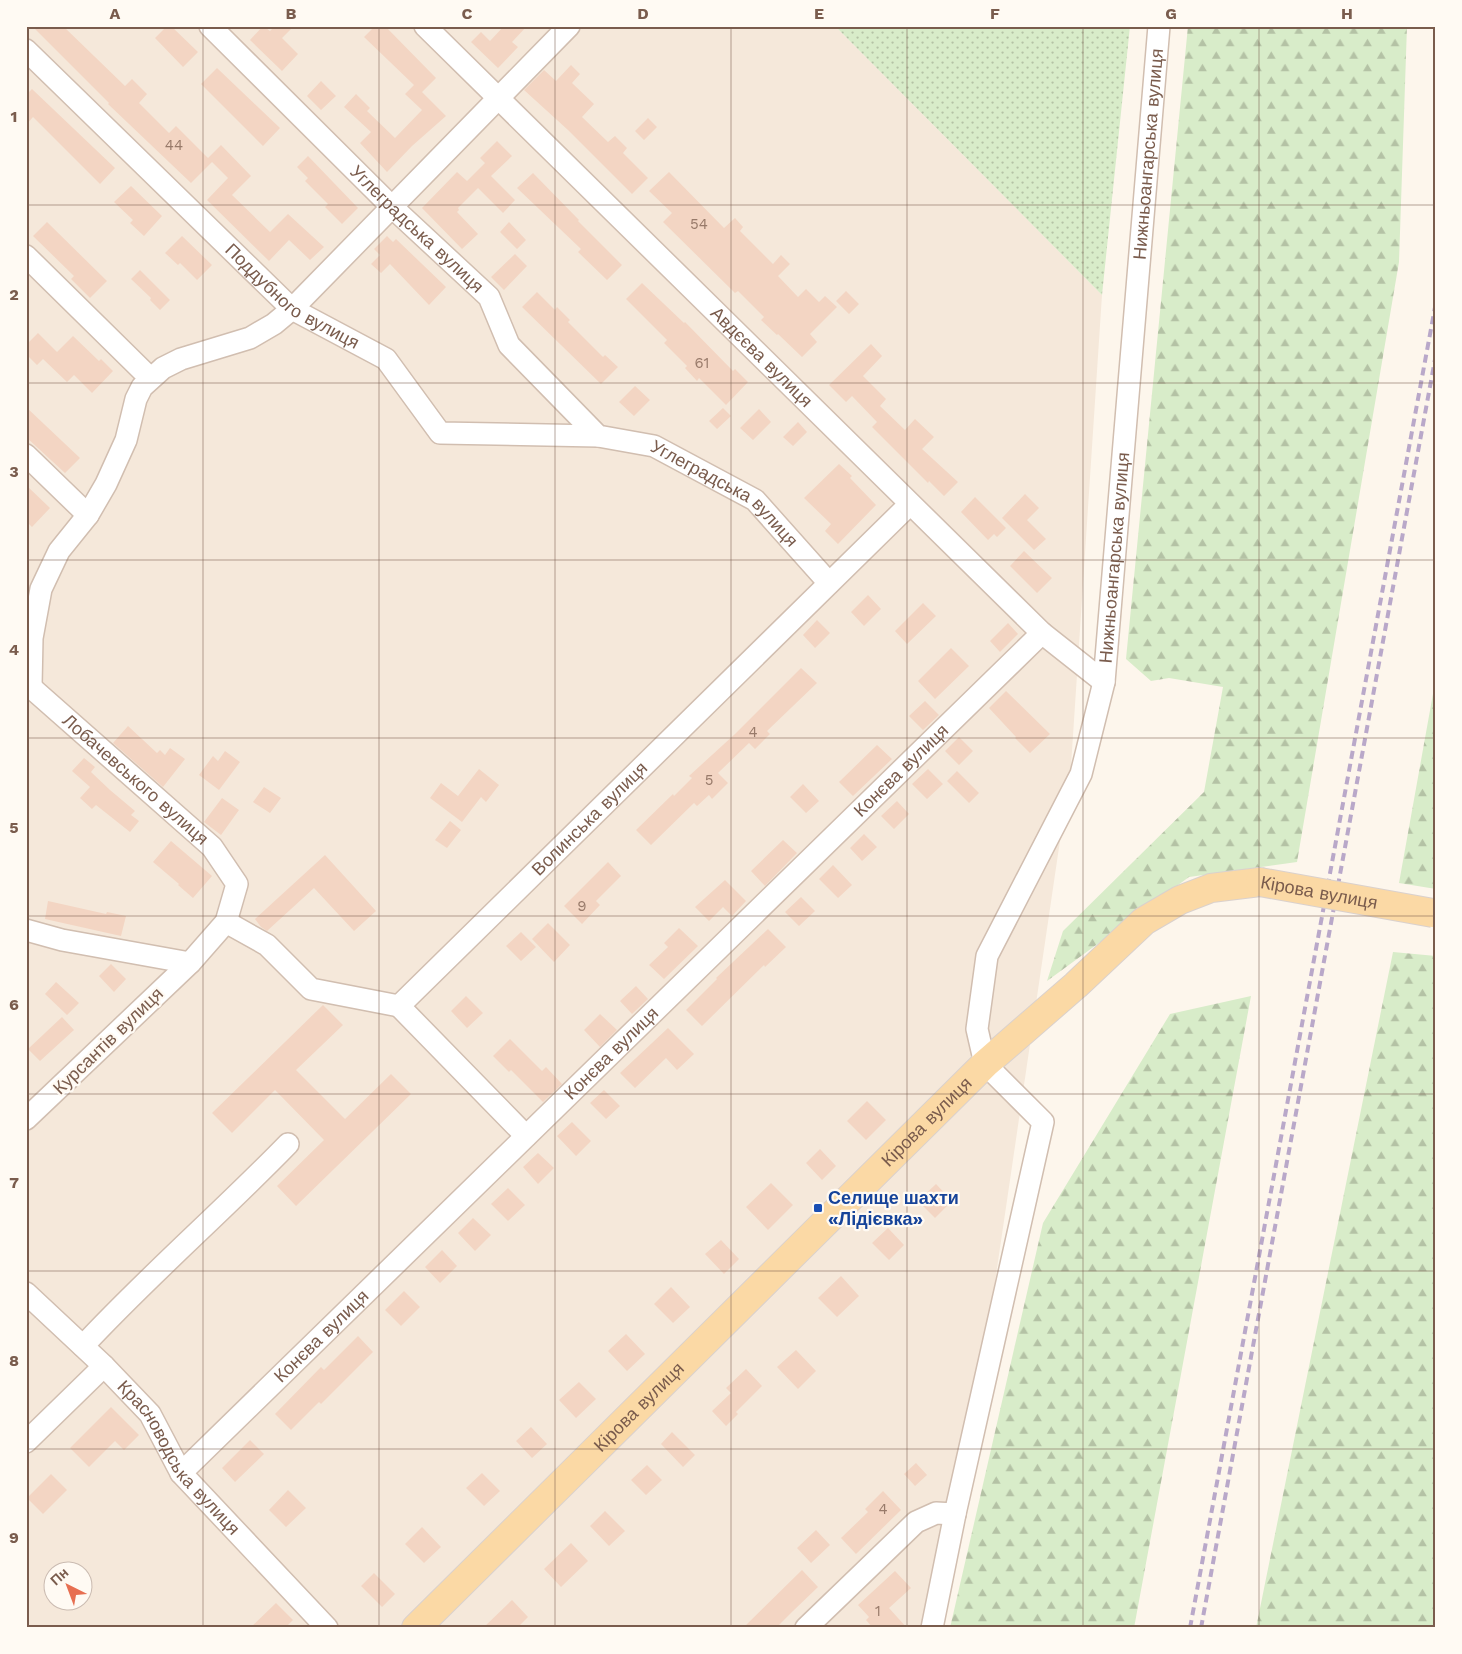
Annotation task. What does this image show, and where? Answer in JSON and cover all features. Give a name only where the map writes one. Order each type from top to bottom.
[{"type":"main road","name":"Кірова вулиця","points":[[416,1628],[985,1064],[1076,985],[1144,921],[1180,900],[1211,888],[1260,882],[1434,913]]},
{"type":"street","name":"Углеградська вулиця","points":[[210,26],[392,206],[489,297],[509,345],[598,436],[654,446],[755,500],[829,583]]},
{"type":"street","name":"Авдєєва вулиця","points":[[425,26],[1042,633],[1104,682]]},
{"type":"street","points":[[29,689],[32,638],[41,589],[59,550],[88,515],[106,484],[126,440],[136,399],[142,387],[163,368],[181,359],[250,338],[274,324],[292,309],[569,26]]},
{"type":"street","name":"Нижньоангарська вулиця","points":[[985,1064],[977,1028],[987,956],[1081,774],[1104,682],[1159,26]]},
{"type":"street","name":"Поддубного вулиця","points":[[26,50],[292,309],[386,359],[440,433],[598,436]]},
{"type":"street","points":[[26,256],[150,378]]},
{"type":"street","points":[[26,455],[88,515]]},
{"type":"street","name":"Волинська вулиця","points":[[399,1006],[910,504]]},
{"type":"street","name":"Конєва вулиця","points":[[181,1473],[1042,633]]},
{"type":"street","name":"Лобачевського вулиця","points":[[29,689],[212,847],[237,884]]},
{"type":"street","name":"Курсантів вулиця","points":[[26,1119],[190,963],[226,922],[237,884]]},
{"type":"street","points":[[226,922],[267,945],[311,989],[399,1006],[526,1136]]},
{"type":"street","points":[[26,930],[62,940],[190,963]]},
{"type":"street","points":[[932,1628],[955,1514],[1042,1122],[985,1064]]},
{"type":"street","points":[[83,1346],[110,1316],[236,1197],[288,1144]]},
{"type":"street","name":"Красноводська вулиця","points":[[26,1293],[104,1366],[150,1414],[181,1473],[327,1628]]},
{"type":"street","points":[[26,1442],[104,1366]]},
{"type":"street","points":[[806,1628],[916,1522],[936,1514],[955,1514]]},
{"type":"shaded area","points":[[26,26],[835,26],[1102,295],[1071,766],[944,1628],[26,1628]]},
{"type":"green space","points":[[835,26],[1130,26],[1102,295]]},
{"type":"green space","points":[[1188,26],[1407,26],[1399,262],[1297,862],[1189,877],[1047,981],[1063,931],[1204,792],[1223,687],[1169,678],[1151,681],[1126,659]]},
{"type":"green space","points":[[1436,677],[1436,889],[1399,883]]},
{"type":"green space","points":[[1393,952],[1436,956],[1436,1628],[1256,1628]]},
{"type":"green space","points":[[1251,996],[1134,1628],[950,1628],[1043,1223],[1170,1014]]},
{"type":"building","points":[[32,26],[63,26],[125,86],[132,79],[147,94],[139,103],[169,133],[176,126],[208,158],[221,145],[251,176],[232,195],[270,232],[288,214],[324,247],[310,260],[289,240],[269,261],[207,200],[228,178],[212,162],[191,183],[108,104]]},
{"type":"building","points":[[167,26],[171,26],[198,52],[183,67],[155,38]]},
{"type":"building","points":[[263,26],[270,31],[275,26],[294,26],[282,38],[298,54],[282,71],[250,40]]},
{"type":"building","points":[[375,26],[385,26],[436,78],[422,92],[446,116],[412,146],[387,172],[360,143],[371,132],[344,107],[356,94],[370,108],[367,111],[395,138],[422,110],[405,94],[414,85],[364,37]]},
{"type":"building","points":[[504,26],[527,26],[512,42],[518,47],[498,68],[471,42],[481,32],[490,41]]},
{"type":"building","points":[[571,65],[580,74],[572,83],[594,104],[582,117],[608,142],[615,136],[627,148],[623,153],[648,178],[632,194],[568,130],[524,90],[544,70],[556,81]]},
{"type":"building","points":[[217,68],[280,128],[263,146],[201,84]]},
{"type":"building","points":[[321,81],[336,96],[321,110],[307,96]]},
{"type":"building","points":[[32,89],[115,168],[100,184],[33,117],[26,125],[26,95]]},
{"type":"building","points":[[648,118],[657,127],[644,140],[635,131]]},
{"type":"building","points":[[497,141],[512,156],[491,176],[515,200],[503,213],[478,188],[458,208],[457,212],[478,234],[462,249],[422,208],[457,172],[467,181],[485,163],[480,158]]},
{"type":"building","points":[[308,156],[358,208],[342,224],[325,207],[328,204],[305,181],[308,178],[297,167]]},
{"type":"building","points":[[669,172],[724,228],[735,218],[743,227],[740,231],[773,264],[781,255],[790,264],[778,276],[798,297],[806,289],[819,302],[825,296],[837,307],[810,334],[817,342],[802,357],[761,320],[764,317],[738,291],[735,293],[663,222],[672,213],[649,191]]},
{"type":"building","points":[[533,173],[622,265],[607,280],[578,252],[581,249],[517,188]]},
{"type":"building","points":[[131,186],[162,216],[144,236],[130,223],[133,220],[114,202]]},
{"type":"building","points":[[47,222],[107,281],[90,298],[71,279],[74,276],[33,236]]},
{"type":"building","points":[[509,222],[526,240],[517,249],[500,232]]},
{"type":"building","points":[[182,236],[212,265],[197,280],[180,263],[178,265],[165,253]]},
{"type":"building","points":[[387,236],[393,242],[396,239],[446,287],[429,305],[390,264],[381,273],[371,264],[380,255],[374,249]]},
{"type":"building","points":[[515,254],[527,266],[504,290],[491,277]]},
{"type":"building","points":[[140,270],[170,300],[160,310],[150,300],[151,298],[131,279]]},
{"type":"building","points":[[642,283],[685,322],[733,371],[735,369],[748,382],[726,405],[699,378],[697,381],[685,368],[687,366],[664,343],[667,340],[626,299]]},
{"type":"building","points":[[846,291],[859,304],[849,314],[836,301]]},
{"type":"building","points":[[537,292],[555,310],[557,307],[570,320],[568,322],[603,357],[605,355],[618,367],[601,384],[522,307]]},
{"type":"building","points":[[38,333],[57,352],[73,336],[99,361],[101,359],[113,371],[92,393],[74,375],[67,382],[43,359],[37,365],[26,354],[26,345]]},
{"type":"building","points":[[871,344],[882,356],[863,376],[886,399],[880,406],[905,430],[915,419],[934,437],[922,449],[958,482],[944,496],[929,481],[928,483],[872,427],[877,422],[852,396],[846,402],[829,385]]},
{"type":"building","points":[[635,386],[650,400],[634,416],[619,402]]},
{"type":"building","points":[[26,407],[80,458],[65,473],[26,437]]},
{"type":"building","points":[[723,408],[731,416],[717,429],[709,421]]},
{"type":"building","points":[[759,409],[771,422],[753,440],[740,428]]},
{"type":"building","points":[[798,422],[807,432],[793,446],[783,437]]},
{"type":"building","points":[[839,464],[852,476],[850,478],[876,505],[838,544],[825,531],[831,524],[804,498]]},
{"type":"building","points":[[26,485],[50,508],[32,527],[26,521]]},
{"type":"building","points":[[1025,494],[1039,508],[1027,520],[1046,539],[1034,550],[1002,518]]},
{"type":"building","points":[[975,497],[1006,528],[997,537],[994,534],[988,540],[961,512]]},
{"type":"building","points":[[1024,551],[1052,578],[1037,593],[1010,566]]},
{"type":"building","points":[[868,595],[881,609],[864,626],[851,612]]},
{"type":"building","points":[[923,603],[936,616],[907,644],[895,631]]},
{"type":"building","points":[[817,620],[830,633],[815,648],[803,635]]},
{"type":"building","points":[[1008,623],[1018,634],[1000,652],[990,641]]},
{"type":"building","points":[[951,648],[969,666],[935,699],[918,681]]},
{"type":"building","points":[[801,668],[817,683],[767,731],[770,734],[755,749],[749,743],[718,773],[728,783],[712,799],[709,795],[697,806],[694,803],[651,845],[636,830],[673,794],[674,796],[692,778],[689,776],[735,734]]},
{"type":"building","points":[[1006,691],[1050,734],[1030,753],[989,708]]},
{"type":"building","points":[[925,701],[939,715],[923,730],[909,716]]},
{"type":"building","points":[[128,726],[157,753],[160,750],[165,755],[170,748],[185,759],[163,787],[113,743]]},
{"type":"building","points":[[959,737],[973,751],[959,765],[945,751]]},
{"type":"building","points":[[877,745],[892,759],[853,796],[839,782]]},
{"type":"building","points":[[225,751],[240,762],[219,790],[199,775],[213,756],[218,761]]},
{"type":"building","points":[[84,758],[95,767],[91,772],[135,811],[131,815],[139,821],[130,832],[96,805],[92,809],[80,798],[90,787],[72,771]]},
{"type":"building","points":[[479,769],[499,785],[486,802],[481,797],[462,822],[430,798],[441,783],[458,796]]},
{"type":"building","points":[[928,769],[943,784],[927,799],[912,784]]},
{"type":"building","points":[[957,771],[979,793],[969,803],[947,781]]},
{"type":"building","points":[[803,784],[819,801],[806,813],[790,797]]},
{"type":"building","points":[[264,787],[281,798],[270,813],[253,802]]},
{"type":"building","points":[[222,798],[239,810],[221,835],[204,822]]},
{"type":"building","points":[[897,801],[909,814],[894,829],[881,816]]},
{"type":"building","points":[[450,821],[461,830],[447,848],[435,840]]},
{"type":"building","points":[[864,834],[877,847],[862,861],[850,848]]},
{"type":"building","points":[[783,840],[797,853],[765,886],[751,871]]},
{"type":"building","points":[[171,841],[212,876],[193,898],[153,862]]},
{"type":"building","points":[[325,855],[376,911],[354,931],[314,888],[267,931],[261,927],[255,919]]},
{"type":"building","points":[[608,862],[621,876],[596,901],[600,905],[582,924],[564,906]]},
{"type":"building","points":[[833,865],[852,885],[838,898],[819,879]]},
{"type":"building","points":[[725,880],[746,901],[732,916],[723,907],[709,921],[695,907]]},
{"type":"building","points":[[801,897],[815,911],[799,926],[785,912]]},
{"type":"building","points":[[48,901],[106,914],[107,912],[126,916],[121,936],[45,919]]},
{"type":"building","points":[[548,923],[570,945],[554,962],[532,939]]},
{"type":"building","points":[[679,928],[698,946],[664,979],[649,965],[668,947],[664,943]]},
{"type":"building","points":[[768,929],[786,947],[765,967],[764,965],[702,1026],[686,1010],[716,978]]},
{"type":"building","points":[[521,932],[536,947],[521,961],[506,946]]},
{"type":"building","points":[[111,964],[126,979],[114,992],[99,976]]},
{"type":"building","points":[[56,982],[79,1003],[67,1015],[45,994]]},
{"type":"building","points":[[636,986],[648,999],[632,1014],[620,1001]]},
{"type":"building","points":[[466,996],[483,1013],[467,1028],[451,1011]]},
{"type":"building","points":[[323,1005],[343,1025],[296,1070],[345,1119],[391,1074],[411,1094],[296,1206],[277,1186],[324,1140],[275,1090],[232,1133],[212,1113]]},
{"type":"building","points":[[600,1014],[617,1030],[600,1047],[584,1030]]},
{"type":"building","points":[[62,1017],[74,1030],[40,1061],[28,1049]]},
{"type":"building","points":[[668,1028],[694,1054],[677,1070],[666,1058],[635,1088],[620,1073]]},
{"type":"building","points":[[510,1039],[542,1071],[546,1067],[562,1084],[543,1102],[511,1070],[509,1072],[493,1056]]},
{"type":"building","points":[[604,1090],[620,1106],[606,1119],[590,1103]]},
{"type":"building","points":[[867,1101],[886,1120],[866,1140],[847,1121]]},
{"type":"building","points":[[572,1122],[591,1141],[576,1156],[557,1136]]},
{"type":"building","points":[[820,1149],[836,1166],[822,1180],[806,1163]]},
{"type":"building","points":[[538,1153],[554,1168],[538,1184],[523,1167]]},
{"type":"building","points":[[771,1183],[793,1205],[768,1230],[746,1207]]},
{"type":"building","points":[[936,1184],[952,1201],[935,1218],[918,1201]]},
{"type":"building","points":[[508,1188],[525,1205],[508,1221],[491,1204]]},
{"type":"building","points":[[473,1218],[491,1235],[475,1251],[458,1233]]},
{"type":"building","points":[[888,1228],[904,1245],[889,1260],[872,1243]]},
{"type":"building","points":[[721,1240],[739,1259],[724,1274],[705,1254]]},
{"type":"building","points":[[442,1250],[457,1266],[440,1283],[425,1267]]},
{"type":"building","points":[[841,1276],[859,1296],[837,1317],[818,1298]]},
{"type":"building","points":[[671,1287],[690,1307],[673,1323],[654,1304]]},
{"type":"building","points":[[404,1291],[420,1307],[401,1326],[385,1310]]},
{"type":"building","points":[[626,1334],[645,1354],[627,1371],[608,1351]]},
{"type":"building","points":[[358,1336],[373,1352],[321,1404],[319,1402],[291,1430],[275,1414],[321,1367],[324,1370]]},
{"type":"building","points":[[796,1350],[816,1371],[798,1389],[777,1367]]},
{"type":"building","points":[[746,1369],[762,1386],[736,1412],[738,1414],[726,1426],[712,1411],[731,1393],[726,1388]]},
{"type":"building","points":[[579,1382],[596,1399],[576,1418],[559,1400]]},
{"type":"building","points":[[111,1407],[139,1435],[124,1450],[115,1441],[89,1467],[70,1448]]},
{"type":"building","points":[[531,1427],[547,1444],[532,1458],[516,1441]]},
{"type":"building","points":[[672,1432],[695,1455],[683,1467],[661,1444]]},
{"type":"building","points":[[250,1440],[264,1454],[235,1482],[222,1468]]},
{"type":"building","points":[[916,1463],[927,1475],[915,1486],[904,1474]]},
{"type":"building","points":[[647,1465],[662,1480],[646,1495],[631,1480]]},
{"type":"building","points":[[482,1473],[500,1491],[484,1506],[466,1488]]},
{"type":"building","points":[[51,1474],[67,1490],[43,1514],[27,1498]]},
{"type":"building","points":[[288,1490],[306,1508],[286,1527],[269,1510]]},
{"type":"building","points":[[883,1491],[901,1510],[856,1554],[841,1538],[868,1512],[865,1509]]},
{"type":"building","points":[[605,1511],[625,1531],[609,1546],[590,1526]]},
{"type":"building","points":[[422,1527],[441,1547],[424,1563],[405,1544]]},
{"type":"building","points":[[816,1530],[830,1545],[811,1563],[797,1548]]},
{"type":"building","points":[[571,1543],[588,1561],[561,1587],[544,1569]]},
{"type":"building","points":[[802,1570],[818,1587],[776,1628],[743,1628]]},
{"type":"building","points":[[895,1571],[911,1588],[889,1608],[907,1628],[873,1628],[866,1620],[869,1617],[858,1605]]},
{"type":"building","points":[[374,1573],[395,1594],[382,1607],[361,1586]]},
{"type":"building","points":[[512,1600],[528,1617],[517,1628],[483,1628]]},
{"type":"building","points":[[276,1603],[293,1620],[285,1628],[250,1628]]},
{"type":"railway","points":[[1190,1628],[1436,302]]},
{"type":"railway","points":[[1201,1628],[1436,354]]},
{"type":"place","name":"Селище шахти «Лідієвка»","points":[[818,1208]]}]
